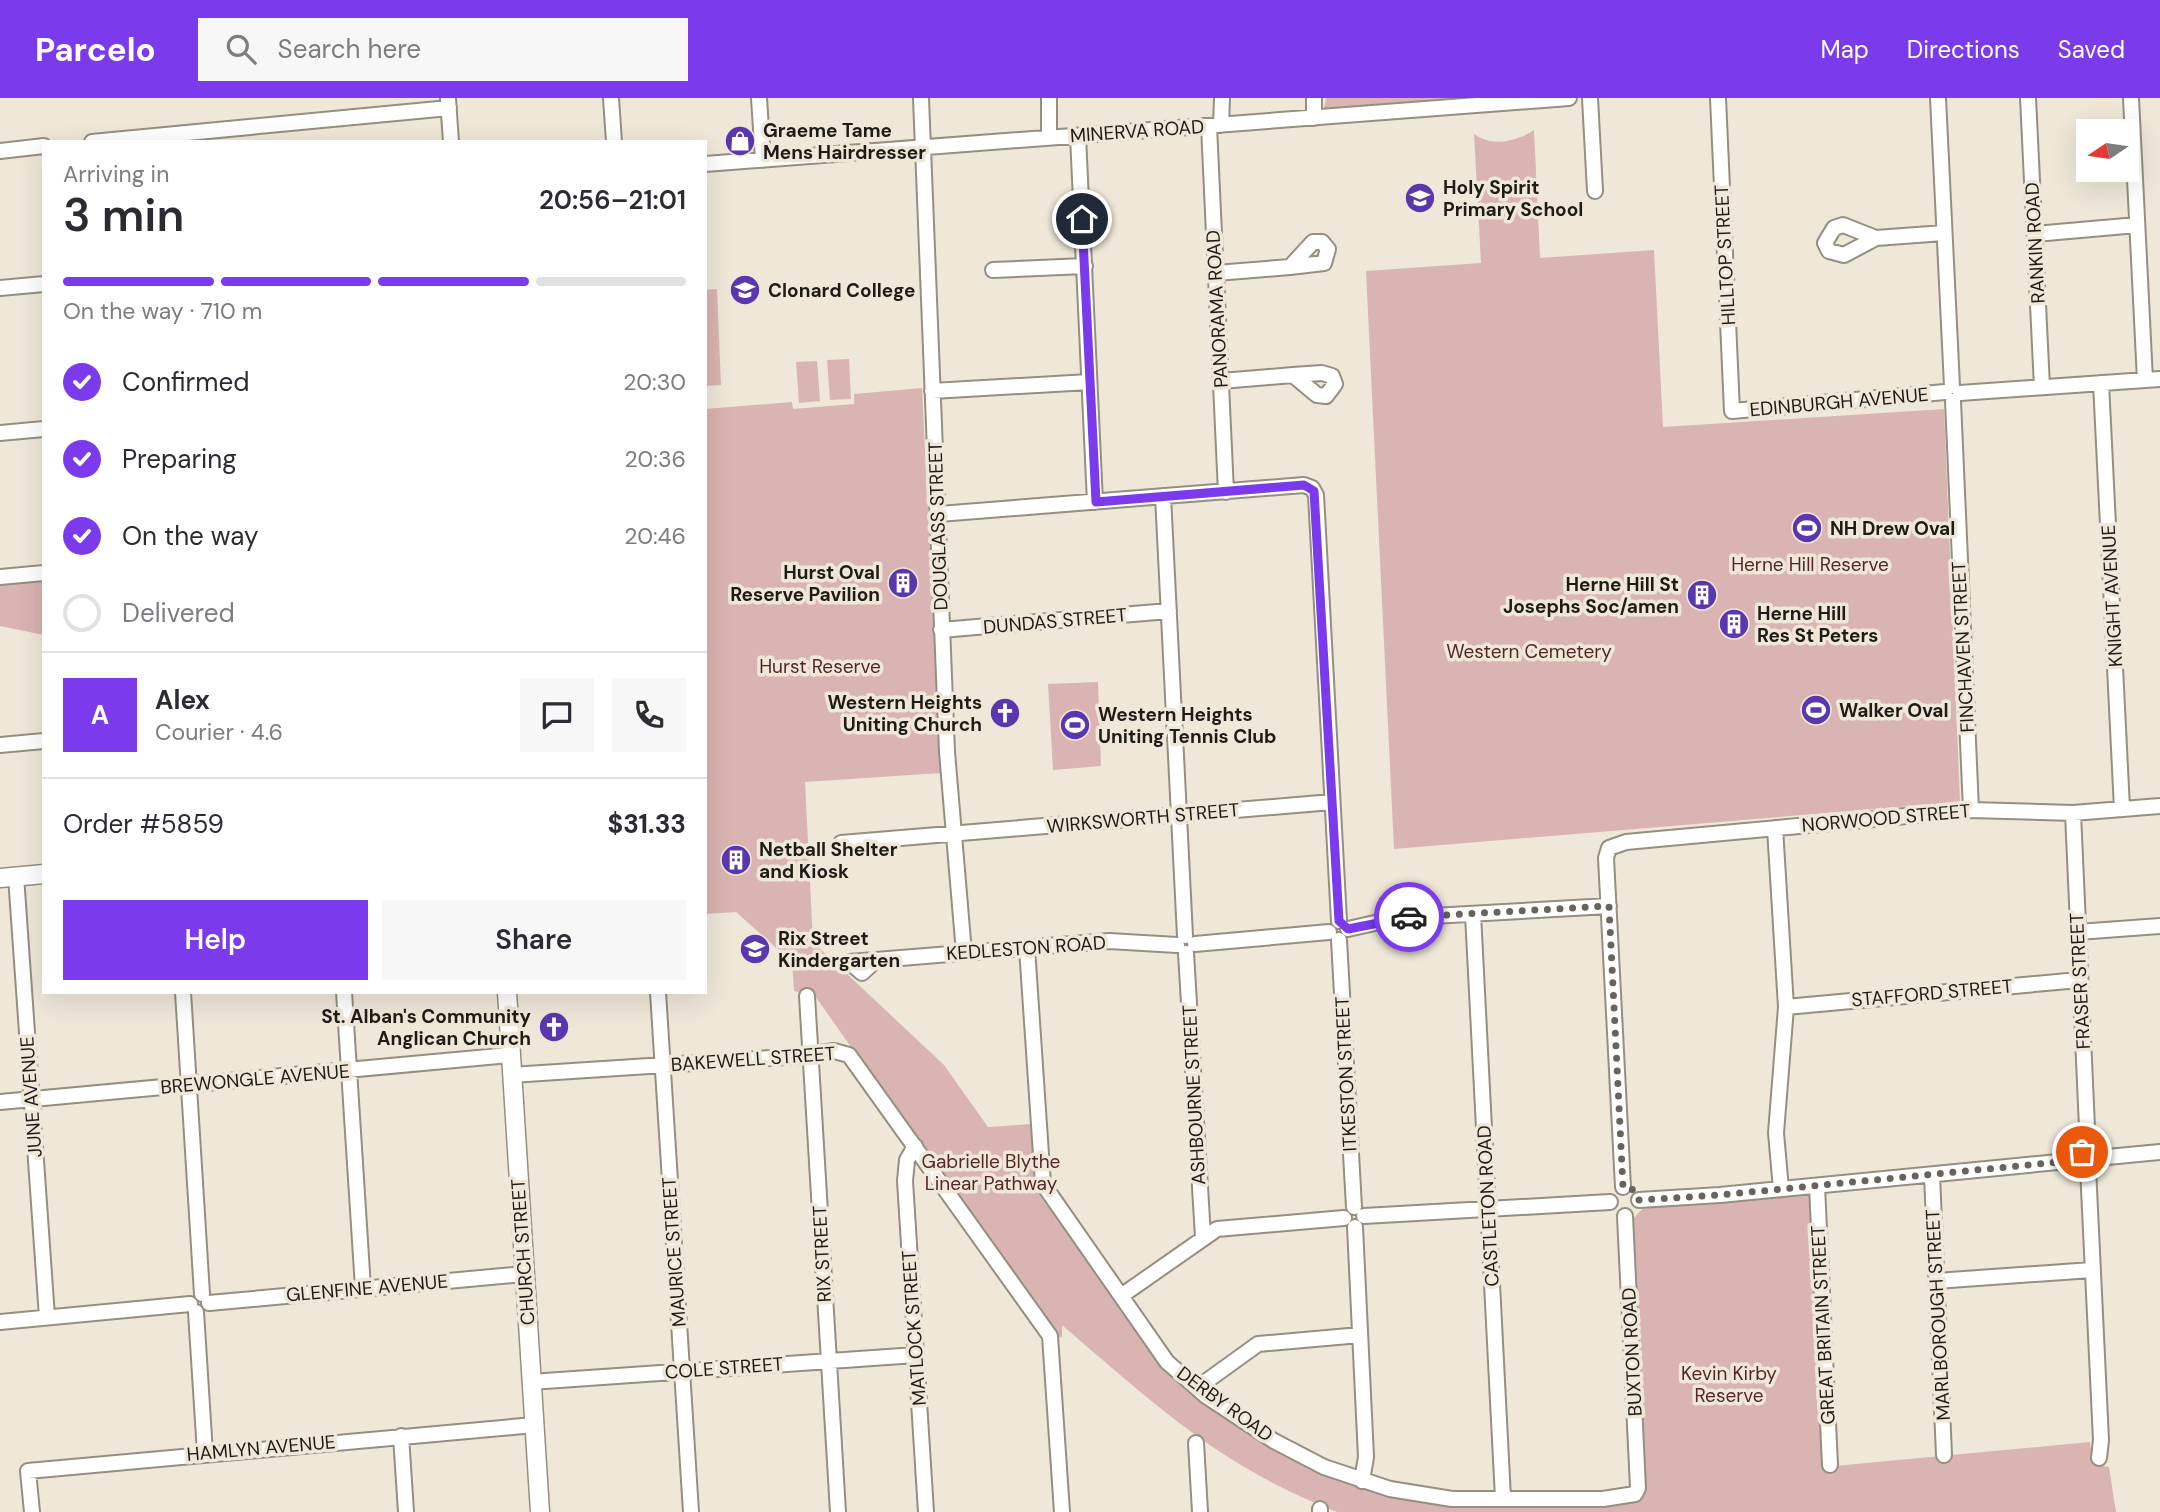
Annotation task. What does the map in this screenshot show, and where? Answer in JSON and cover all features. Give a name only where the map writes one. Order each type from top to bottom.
[{"type":"main road","points":[[8,877],[42,874]]},
{"type":"main road","name":"CHURCH STREET","points":[[507,994],[540,1512]]},
{"type":"street","points":[[611,98],[614,140]]},
{"type":"street","points":[[759,98],[764,160]]},
{"type":"street","name":"DOUGLASS STREET","points":[[921,98],[942,630],[964,953]]},
{"type":"street","points":[[1049,98],[1049,138]]},
{"type":"street","name":"PANORAMA ROAD","points":[[1222,98],[1215,125],[1216,274],[1226,492]]},
{"type":"street","points":[[1314,98],[1314,118]]},
{"type":"street","name":"MINERVA ROAD","points":[[707,164],[1569,98]]},
{"type":"street","points":[[1590,98],[1595,191]]},
{"type":"street","name":"HILLTOP STREET","points":[[1718,98],[1732,411]]},
{"type":"street","name":"FINCHAVEN STREET","points":[[1937,98],[1971,810]]},
{"type":"street","name":"RANKIN ROAD","points":[[2028,98],[2042,387]]},
{"type":"street","points":[[2131,98],[2137,225],[2153,379]]},
{"type":"street","points":[[110,140],[448,103],[451,140]]},
{"type":"street","points":[[1078,135],[1096,502]]},
{"type":"street","points":[[0,151],[42,146]]},
{"type":"street","points":[[2035,234],[2137,225]]},
{"type":"street","points":[[1876,238],[1944,233]]},
{"type":"street","points":[[993,270],[1085,266]]},
{"type":"street","points":[[1216,274],[1290,267]]},
{"type":"street","points":[[0,288],[42,284]]},
{"type":"street","points":[[1221,381],[1293,375]]},
{"type":"street","name":"EDINBURGH AVENUE","points":[[1732,411],[2153,379]]},
{"type":"street","points":[[933,391],[1089,383]]},
{"type":"street","name":"KNIGHT AVENUE","points":[[2101,383],[2122,809]]},
{"type":"street","points":[[0,433],[42,429]]},
{"type":"street","name":"ITKESTON STREET","points":[[1226,492],[1304,485],[1312,488],[1316,495],[1366,1457],[1363,1480]]},
{"type":"street","points":[[939,514],[1226,492]]},
{"type":"street","name":"ASHBOURNE STREET","points":[[1163,496],[1203,1237]]},
{"type":"street","points":[[0,577],[42,573]]},
{"type":"street","name":"DUNDAS STREET","points":[[942,630],[1169,611]]},
{"type":"street","points":[[0,745],[42,741]]},
{"type":"street","name":"WIRKSWORTH STREET","points":[[841,843],[1332,802]]},
{"type":"street","name":"NORWOOD STREET","points":[[1609,906],[1606,858],[1613,845],[1971,810],[2073,813],[2160,806]]},
{"type":"street","name":"FRASER STREET","points":[[2073,813],[2102,1445],[2099,1458]]},
{"type":"street","points":[[1775,828],[1786,1007],[1776,1133],[1781,1189]]},
{"type":"street","name":"JUNE AVENUE","points":[[8,877],[31,1100],[47,1317]]},
{"type":"street","points":[[1609,906],[1623,1187]]},
{"type":"street","name":"KEDLESTON ROAD","points":[[876,960],[1109,942],[1186,944],[1339,931],[1397,918],[1609,906]]},
{"type":"street","name":"CASTLETON ROAD","points":[[1473,914],[1503,1498]]},
{"type":"street","points":[[2078,933],[2160,926]]},
{"type":"street","name":"DERBY ROAD","points":[[1027,948],[1041,1178],[1167,1362],[1197,1388],[1274,1441],[1324,1467],[1409,1494],[1452,1499],[1603,1499],[1630,1497],[1638,1488]]},
{"type":"street","name":"STAFFORD STREET","points":[[1786,1007],[2079,980]]},
{"type":"street","points":[[0,1322],[193,1308],[205,1311],[183,994]]},
{"type":"street","points":[[344,994],[363,1288]]},
{"type":"street","name":"MAURICE STREET","points":[[658,994],[691,1512]]},
{"type":"street","name":"RIX STREET","points":[[807,996],[838,1512]]},
{"type":"street","name":"BAKEWELL STREET","points":[[511,1075],[810,1055],[834,1051],[849,1055],[1050,1336],[1062,1512]]},
{"type":"street","name":"BREWONGLE AVENUE","points":[[0,1102],[510,1055]]},
{"type":"street","name":"MATLOCK STREET","points":[[915,1146],[907,1160],[905,1181],[926,1512]]},
{"type":"street","points":[[1639,1200],[1817,1186],[2160,1152]]},
{"type":"street","name":"MARLBOROUGH STREET","points":[[1932,1175],[1944,1455]]},
{"type":"street","name":"GREAT BRITAIN STREET","points":[[1817,1186],[1830,1465]]},
{"type":"street","points":[[1623,1187],[1632,1189],[1639,1200],[1633,1213],[1625,1216],[1617,1214],[1610,1202],[1612,1195],[1623,1187]]},
{"type":"street","points":[[1121,1296],[1217,1229],[1354,1217],[1610,1202]]},
{"type":"street","name":"BUXTON ROAD","points":[[1625,1216],[1638,1488]]},
{"type":"street","points":[[1936,1281],[2092,1270]]},
{"type":"street","name":"GLENFINE AVENUE","points":[[206,1298],[524,1274]]},
{"type":"street","points":[[193,1308],[205,1453]]},
{"type":"street","points":[[1197,1388],[1258,1344],[1360,1335]]},
{"type":"street","name":"COLE STREET","points":[[531,1382],[916,1355]]},
{"type":"street","name":"HAMLYN AVENUE","points":[[32,1512],[28,1471],[534,1425]]},
{"type":"street","points":[[401,1436],[407,1512]]},
{"type":"street","points":[[1196,1443],[1200,1512]]},
{"type":"green space","points":[[1326,98],[1472,98],[1324,109]]},
{"type":"green space","name":"Western Cemetery","points":[[1534,130],[1540,258],[1654,250],[1663,427],[1944,409],[1960,802],[1394,849],[1366,271],[1481,263],[1474,134],[1496,142],[1520,138]]},
{"type":"green space","points":[[717,289],[721,385],[707,386],[707,290]]},
{"type":"green space","points":[[849,359],[851,399],[830,400],[827,360]]},
{"type":"green space","points":[[817,361],[820,401],[799,403],[796,362]]},
{"type":"green space","points":[[922,388],[941,773],[805,782],[813,942],[944,1065],[988,1127],[1032,1124],[1038,1193],[1164,1366],[1342,1479],[1406,1499],[1440,1504],[1588,1505],[1633,1501],[1644,1494],[1632,1220],[1645,1206],[1810,1192],[1824,1467],[2090,1442],[2093,1464],[2109,1467],[2116,1512],[1337,1512],[1258,1475],[1223,1454],[1159,1407],[1062,1325],[1062,1337],[1057,1338],[815,996],[794,991],[792,962],[736,912],[707,914],[707,409],[792,402],[793,409],[854,404],[854,394]]},
{"type":"green space","points":[[42,578],[42,635],[0,626],[0,581]]},
{"type":"green space","name":"Western Heights Uniting Tennis Club","points":[[1098,682],[1101,766],[1053,770],[1048,684]]},
{"type":"way so far","points":[[1409,917],[1609,906],[1623,1187],[1632,1189],[1639,1200],[1720,1195],[2079,1160],[2082,1152]]},
{"type":"place","name":"Graeme Tame Mens Hairdresser","points":[[740,141]]},
{"type":"place","name":"Holy Spirit Primary School","points":[[1420,198]]},
{"type":"place","name":"Clonard College","points":[[745,290]]},
{"type":"place","name":"NH Drew Oval","points":[[1807,528]]},
{"type":"place","name":"Hurst Oval Reserve Pavilion","points":[[903,583]]},
{"type":"place","name":"Herne Hill St Josephs Soc/amen","points":[[1702,595]]},
{"type":"place","name":"Herne Hill Res St Peters","points":[[1734,624]]},
{"type":"place","name":"Walker Oval","points":[[1816,710]]},
{"type":"place","name":"Western Heights Uniting Church","points":[[1005,713]]},
{"type":"place","name":"Western Heights Uniting Tennis Club","points":[[1075,725]]},
{"type":"place","name":"Netball Shelter and Kiosk","points":[[736,860]]},
{"type":"place","name":"Rix Street Kindergarten","points":[[755,949]]},
{"type":"place","name":"St. Alban's Community Anglican Church","points":[[554,1027]]},
{"type":"route","points":[[1082,219],[1096,502],[1304,485],[1312,488],[1316,495],[1339,921],[1348,929],[1409,917]]},
{"type":"park label","name":"Herne Hill Reserve","points":[[1810,564]]},
{"type":"park label","name":"Hurst Reserve","points":[[820,666]]},
{"type":"park label","name":"Gabrielle Blythe Linear Pathway","points":[[991,1172]]},
{"type":"park label","name":"Kevin Kirby Reserve","points":[[1729,1384]]}]
